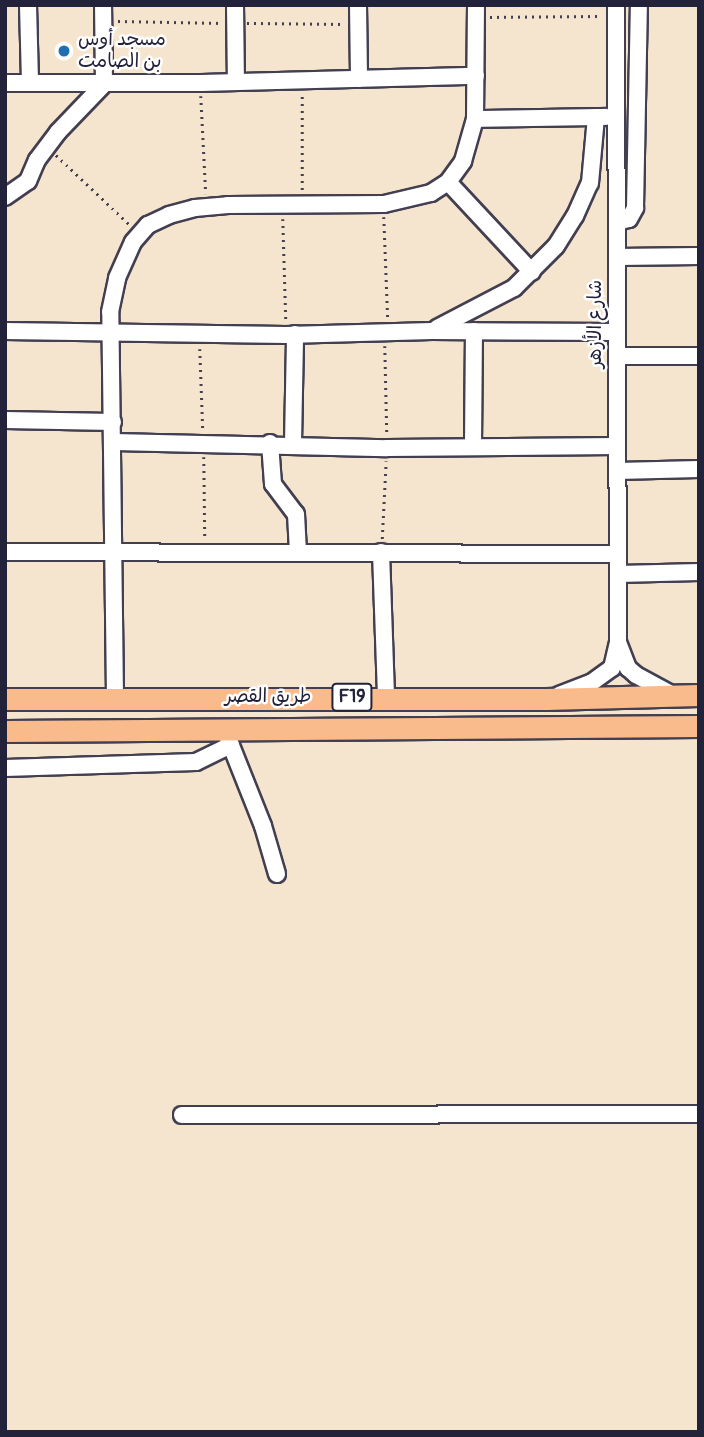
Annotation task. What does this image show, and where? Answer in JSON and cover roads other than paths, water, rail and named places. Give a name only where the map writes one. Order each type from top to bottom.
[{"type":"main road","points":[[5,686],[85,697]]},
{"type":"main road","name":"طريق القصر","points":[[5,699],[547,699],[699,695]]},
{"type":"main road","name":"طريق القصر","points":[[5,730],[228,737],[699,726]]},
{"type":"street","points":[[28,5],[30,83]]},
{"type":"street","points":[[235,5],[236,82]]},
{"type":"street","points":[[358,5],[359,79]]},
{"type":"street","points":[[617,222],[629,219],[635,208],[639,5]]},
{"type":"street","name":"شارع الأزهر","points":[[547,699],[591,684],[606,673],[612,668],[618,642],[616,10]]},
{"type":"street","points":[[115,697],[114,442],[110,312],[117,278],[148,225],[169,215],[206,208],[384,204],[431,193],[448,182],[463,161],[475,119],[476,11]]},
{"type":"street","points":[[5,197],[28,181],[37,160],[47,146],[104,84],[104,13]]},
{"type":"street","points":[[5,83],[201,83],[476,76]]},
{"type":"street","points":[[616,85],[638,83]]},
{"type":"street","points":[[432,331],[487,305],[532,272],[566,231],[587,192],[594,164],[596,117]]},
{"type":"street","points":[[475,119],[615,117]]},
{"type":"street","points":[[448,182],[532,272]]},
{"type":"street","points":[[617,257],[699,256]]},
{"type":"street","points":[[5,331],[200,331],[291,335],[432,331],[617,332]]},
{"type":"street","points":[[473,445],[474,331]]},
{"type":"street","points":[[291,335],[293,443]]},
{"type":"street","points":[[617,356],[699,356]]},
{"type":"street","points":[[5,420],[113,422]]},
{"type":"street","points":[[114,442],[293,443],[387,447],[617,446]]},
{"type":"street","points":[[270,443],[274,484],[296,514],[298,552]]},
{"type":"street","points":[[617,471],[699,469]]},
{"type":"street","points":[[5,552],[114,550],[205,553],[618,554]]},
{"type":"street","points":[[381,552],[386,697]]},
{"type":"street","points":[[618,574],[699,572]]},
{"type":"street","name":"شارع الأزهر","points":[[618,642],[628,668],[644,681],[674,695]]},
{"type":"street","points":[[5,768],[196,762],[228,737],[263,826],[277,874]]},
{"type":"street","points":[[182,1115],[699,1114]]},
{"type":"place","name":"مسجد أوس بن الصامت","points":[[64,51]]}]
